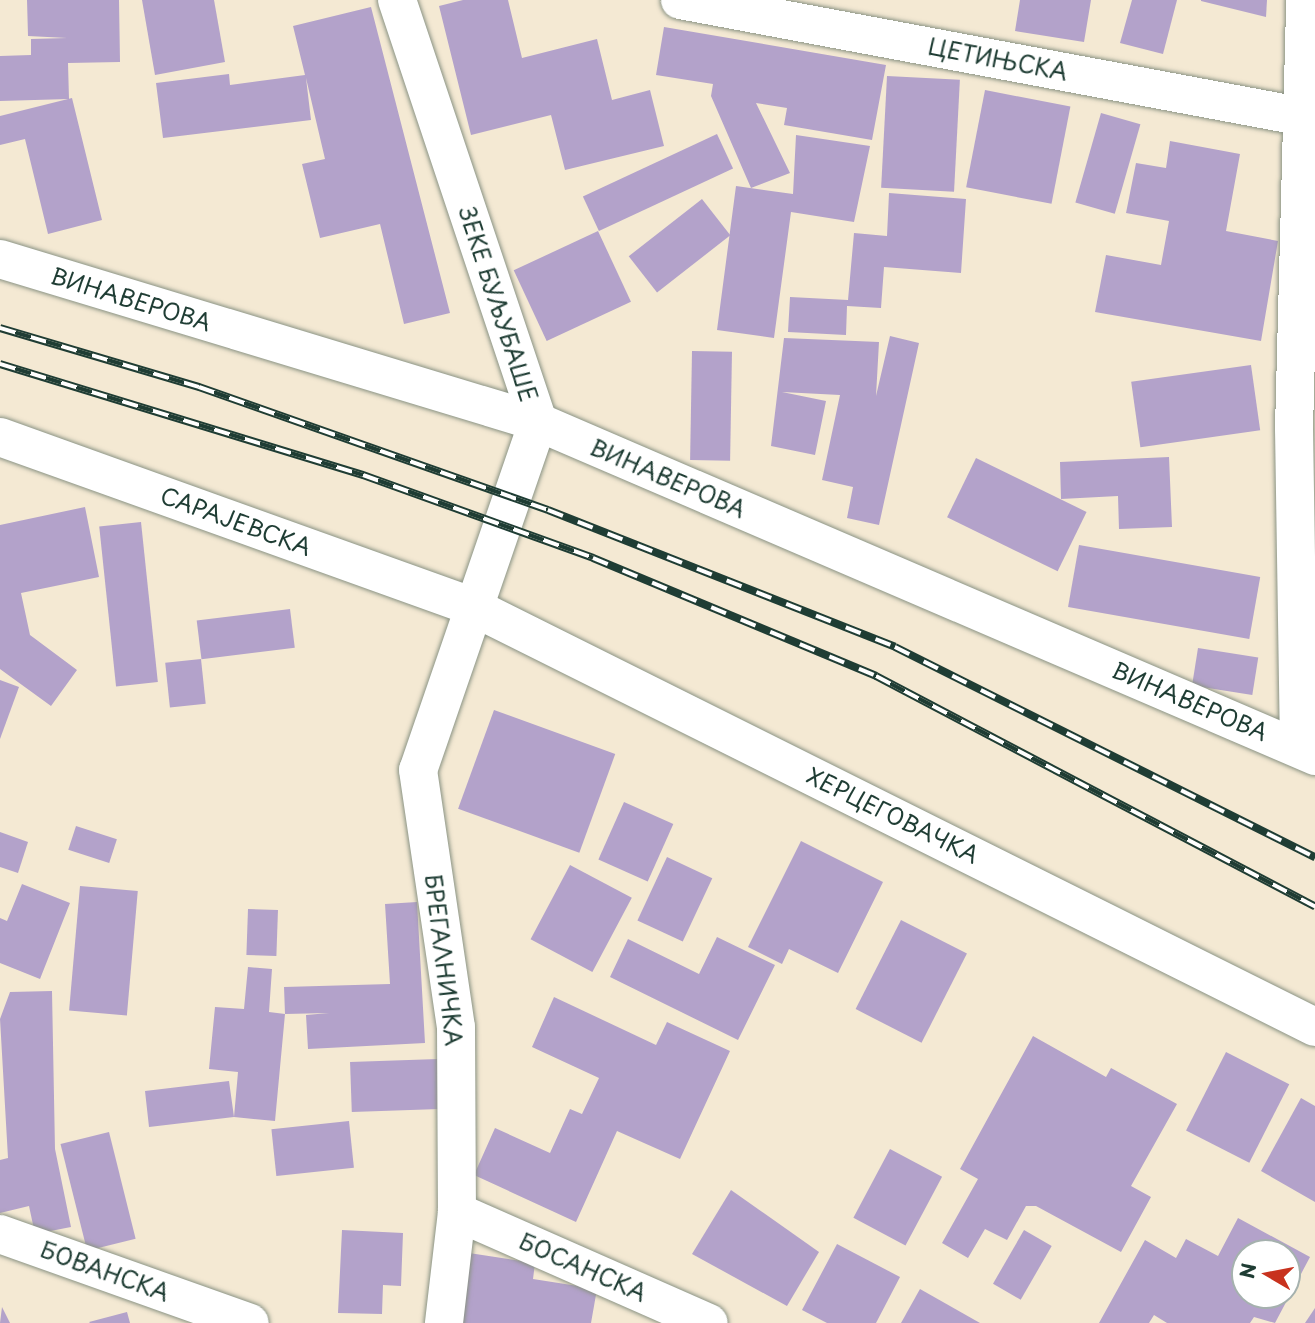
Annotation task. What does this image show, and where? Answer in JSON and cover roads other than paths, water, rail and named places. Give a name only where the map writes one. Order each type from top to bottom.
[{"type":"street","name":"ЗЕКЕ БУЉУБАШЕ","points":[[397,0],[538,422],[471,606]]},
{"type":"street","name":"ЦЕТИЊСКА","points":[[680,0],[1309,117]]},
{"type":"street","points":[[1305,0],[1309,117],[1304,433],[1307,752]]},
{"type":"street","name":"ВИНАВЕРОВА","points":[[0,259],[538,422],[1307,752]]},
{"type":"street","name":"САРАЈЕВСКА","points":[[0,437],[471,606]]},
{"type":"street","name":"ХЕРЦЕГОВАЧКА","points":[[471,606],[1315,1027]]},
{"type":"street","name":"БРЕГАЛНИЧКА","points":[[444,1323],[457,1212],[456,1027],[418,770],[471,606]]},
{"type":"street","name":"БОСАНСКА","points":[[457,1212],[709,1323]]},
{"type":"street","name":"БОВАНСКА","points":[[0,1234],[250,1323]]},
{"type":"railway","points":[[0,328],[199,387],[548,510],[895,647],[1315,857]]},
{"type":"railway","points":[[0,364],[363,475],[593,558],[876,676],[1315,906]]}]
